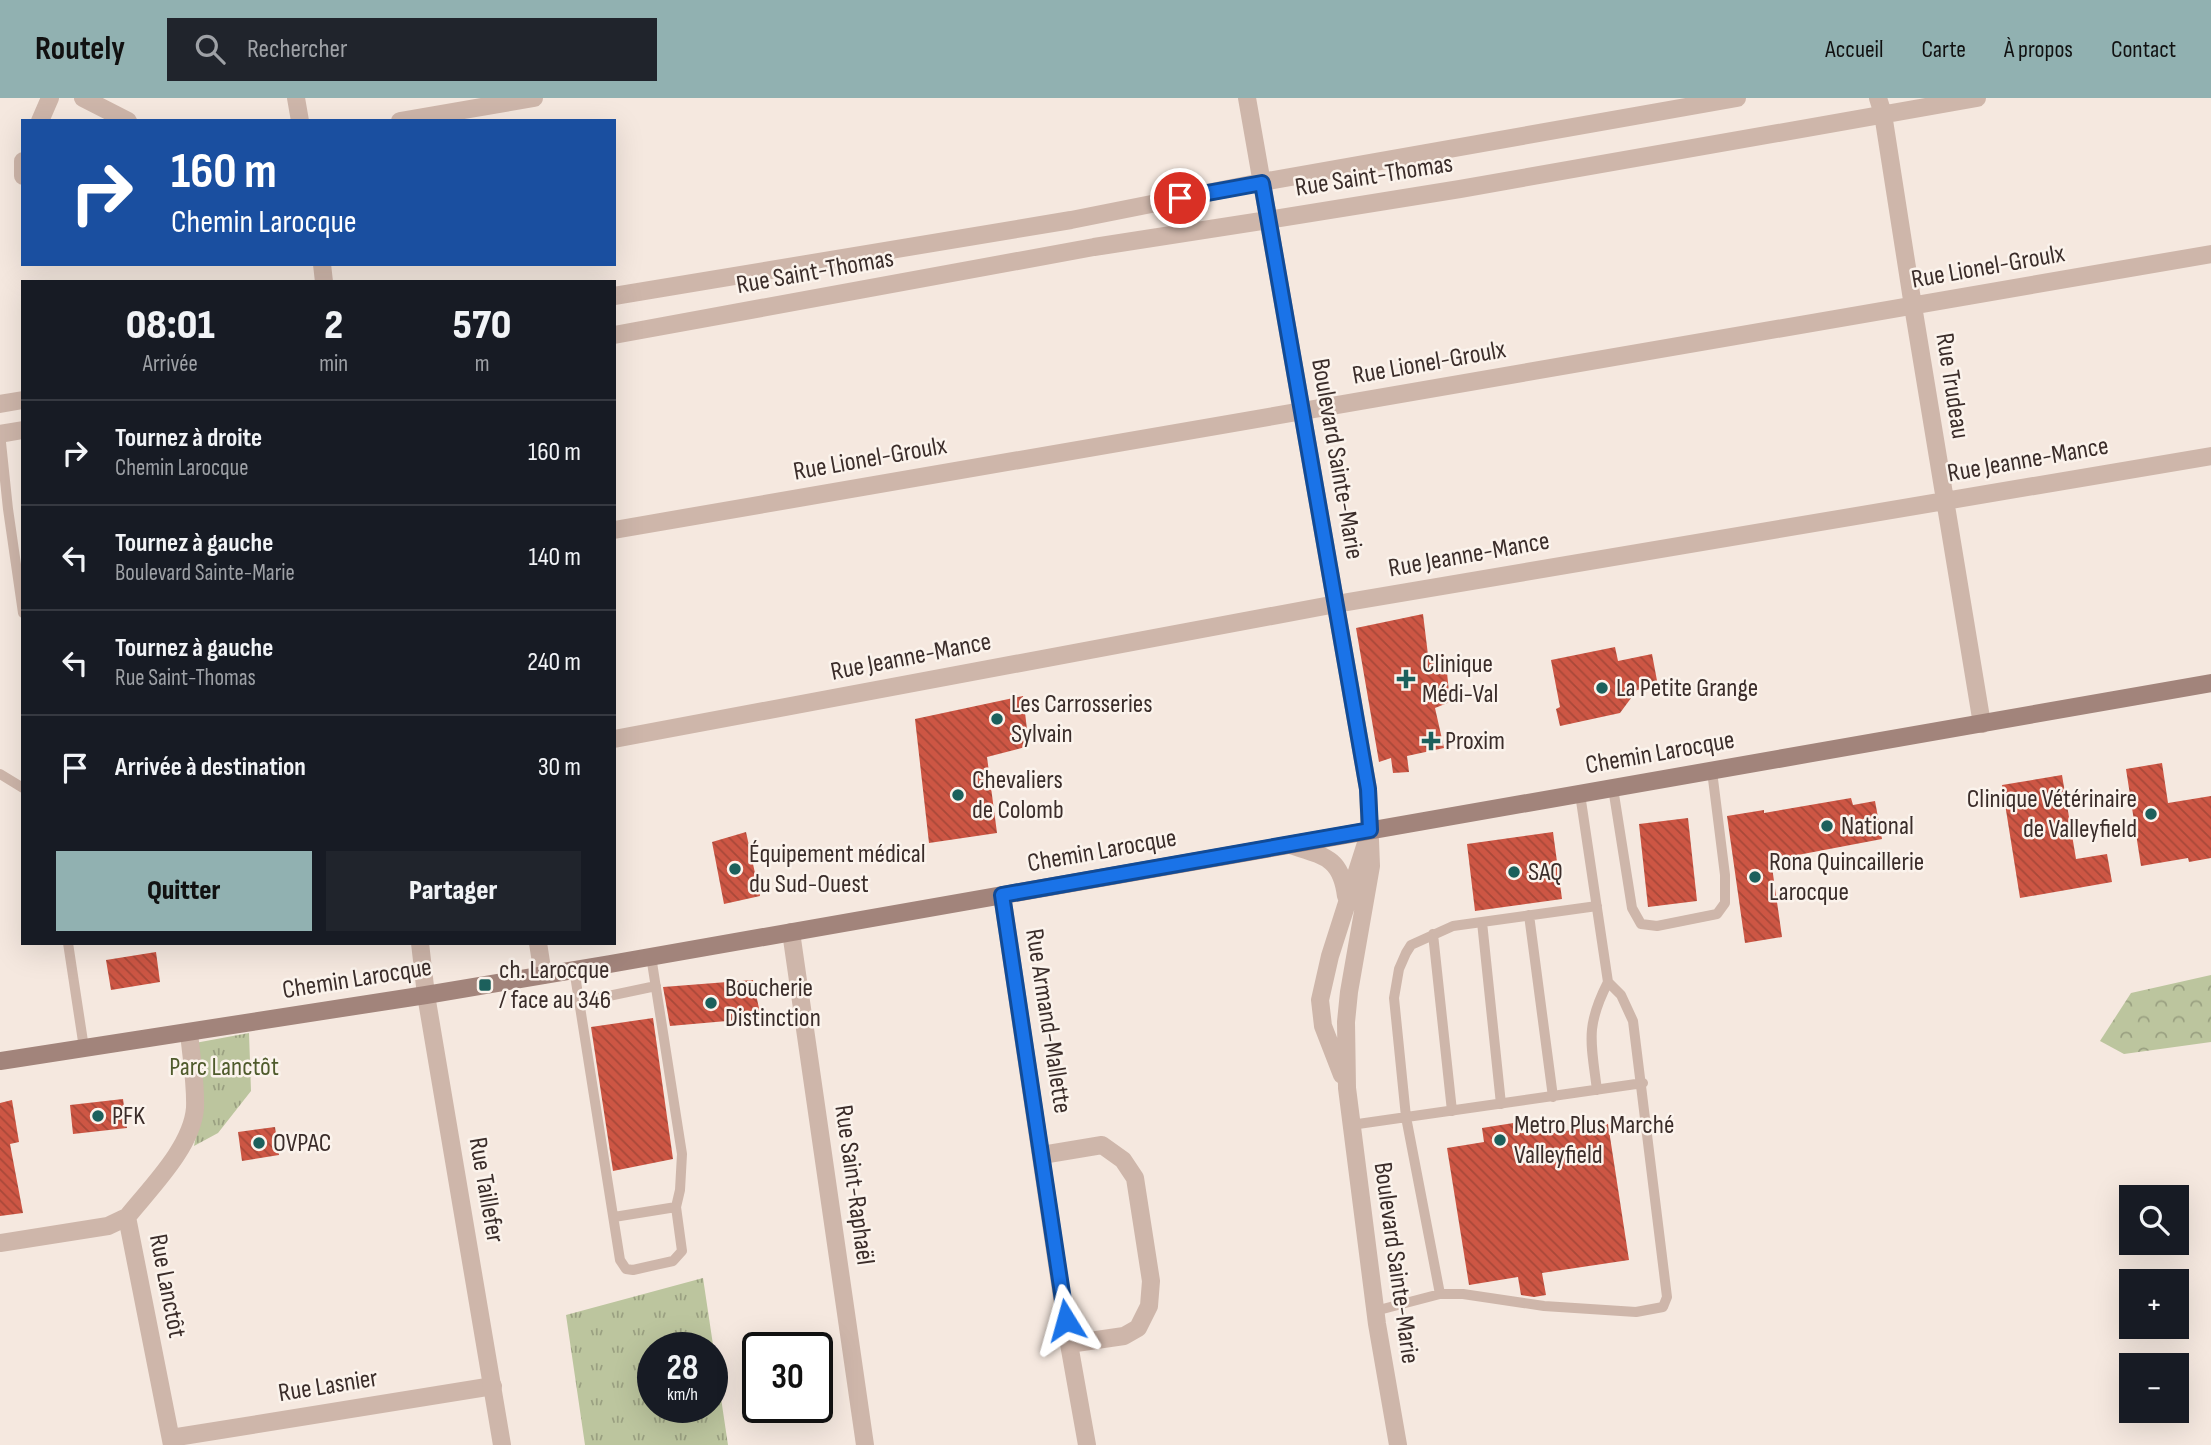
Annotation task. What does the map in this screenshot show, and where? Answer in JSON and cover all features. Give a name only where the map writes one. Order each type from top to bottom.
[{"type":"main road","name":"Chemin Larocque","points":[[0,1061],[426,995],[2211,684]]},
{"type":"street","points":[[41,119],[50,98]]},
{"type":"street","points":[[83,98],[103,115]]},
{"type":"street","points":[[296,98],[300,119]]},
{"type":"street","points":[[412,119],[534,98]]},
{"type":"street","name":"Boulevard Sainte-Marie","points":[[1247,98],[1368,789],[1371,866],[1349,992],[1346,1022],[1347,1088],[1375,1311],[1398,1445]]},
{"type":"street","name":"Rue Saint-Thomas","points":[[616,296],[1057,222],[1737,98]]},
{"type":"street","name":"Rue Saint-Thomas","points":[[616,335],[1094,247],[1460,189],[1881,106],[1977,98]]},
{"type":"street","name":"Rue Trudeau","points":[[1881,106],[1982,724]]},
{"type":"street","name":"Rue Lionel-Groulx","points":[[616,530],[2211,254]]},
{"type":"street","points":[[0,404],[21,400]]},
{"type":"street","points":[[0,433],[21,430]]},
{"type":"street","name":"Rue Jeanne-Mance","points":[[616,739],[1336,604],[2211,456]]},
{"type":"street","name":"Boulevard Sainte-Marie","points":[[1347,1088],[1323,1026],[1321,1000],[1330,956],[1370,830]]},
{"type":"street","points":[[1290,845],[1331,860],[1343,876],[1347,903]]},
{"type":"street","name":"Rue Armand-Mallette","points":[[1002,895],[1069,1344],[1087,1445]]},
{"type":"street","name":"Rue Saint-Raphaël","points":[[790,932],[865,1445]]},
{"type":"street","name":"Rue Taillefer","points":[[420,945],[426,995],[502,1445]]},
{"type":"street","points":[[538,945],[542,975]]},
{"type":"street","name":"Rue Lanctôt","points":[[171,1442],[127,1217],[190,1133],[195,1108],[189,1032]]},
{"type":"street","name":"Rue Armand-Mallette","points":[[1042,1156],[1102,1145],[1123,1160],[1135,1178],[1151,1281],[1149,1306],[1138,1328],[1124,1336],[1069,1344]]},
{"type":"street","points":[[0,1242],[108,1226],[127,1217]]},
{"type":"street","name":"Rue Lasnier","points":[[171,1442],[493,1386]]},
{"type":"lane","points":[[0,433],[21,599]]},
{"type":"lane","points":[[1613,788],[1632,908],[1641,924],[1657,926],[1717,914],[1725,903],[1725,875],[1712,771]]},
{"type":"lane","points":[[0,774],[21,787]]},
{"type":"lane","points":[[1580,794],[1608,982],[1594,1011],[1590,1033],[1597,1090]]},
{"type":"lane","points":[[1440,1294],[1406,1118],[1394,998],[1399,969],[1410,945],[1453,926],[1597,906]]},
{"type":"lane","points":[[1529,915],[1553,1097]]},
{"type":"lane","points":[[1482,922],[1501,1104]]},
{"type":"lane","points":[[1433,934],[1452,1111]]},
{"type":"lane","points":[[68,945],[84,1048]]},
{"type":"lane","points":[[574,969],[620,1260],[626,1269],[633,1270],[673,1261],[682,1251],[676,1207],[680,1190],[681,1154],[651,956]]},
{"type":"lane","points":[[1375,1311],[1440,1294],[1463,1294],[1557,1307],[1636,1312],[1663,1307],[1667,1297],[1643,1083],[1633,1021],[1621,995],[1608,982]]},
{"type":"lane","points":[[580,1002],[656,986]]},
{"type":"lane","points":[[1351,1125],[1643,1083]]},
{"type":"lane","points":[[614,1217],[676,1207]]},
{"type":"green space","points":[[2211,975],[2211,1042],[2124,1054],[2100,1041],[2131,993]]},
{"type":"green space","name":"Parc Lanctôt","points":[[249,1033],[251,1091],[218,1133],[194,1146],[202,1107],[195,1043]]},
{"type":"green space","points":[[703,1278],[711,1332],[637,1332],[637,1423],[725,1423],[728,1445],[585,1445],[566,1315]]},
{"type":"building","name":"Clinique Médi-Val","points":[[1423,614],[1428,655],[1445,653],[1450,702],[1435,708],[1444,748],[1407,756],[1409,772],[1393,773],[1391,758],[1379,762],[1356,628]]},
{"type":"building","name":"La Petite Grange","points":[[1615,647],[1618,661],[1652,654],[1658,686],[1637,690],[1620,713],[1560,726],[1556,709],[1560,707],[1551,660]]},
{"type":"building","name":"Chevaliers de Colomb","points":[[1023,696],[1029,746],[987,757],[997,833],[929,843],[915,719]]},
{"type":"building","name":"Clinique Vétérinaire de Valleyfield","points":[[2162,763],[2168,803],[2211,796],[2211,858],[2189,862],[2188,858],[2141,866],[2126,769]]},
{"type":"building","points":[[2062,775],[2076,859],[2107,854],[2112,882],[2020,898],[2002,785]]},
{"type":"building","points":[[1851,798],[1853,805],[1875,801],[1882,839],[1771,860],[1782,937],[1745,943],[1727,816],[1764,810],[1764,813]]},
{"type":"building","points":[[1688,818],[1697,901],[1648,907],[1639,824]]},
{"type":"building","name":"Équipement médical du Sud-Ouest","points":[[746,832],[760,896],[724,904],[712,842]]},
{"type":"building","name":"SAQ","points":[[1553,832],[1562,899],[1475,911],[1467,844]]},
{"type":"building","points":[[156,952],[160,982],[111,990],[106,960]]},
{"type":"building","name":"Boucherie Distinction","points":[[753,980],[761,1018],[670,1026],[663,987]]},
{"type":"building","points":[[653,1018],[673,1159],[613,1171],[591,1027]]},
{"type":"building","name":"PFK","points":[[123,1099],[127,1128],[73,1134],[70,1105]]},
{"type":"building","points":[[12,1100],[19,1142],[10,1144],[23,1213],[0,1216],[0,1103]]},
{"type":"building","points":[[1539,1119],[1542,1135],[1608,1124],[1629,1260],[1542,1273],[1546,1295],[1534,1297],[1521,1295],[1518,1277],[1469,1285],[1447,1148],[1484,1142],[1482,1128]]},
{"type":"building","name":"OVPAC","points":[[275,1127],[279,1155],[242,1161],[238,1132]]},
{"type":"place","name":"Clinique Médi-Val","points":[[1406,679]]},
{"type":"place","name":"La Petite Grange","points":[[1602,688]]},
{"type":"place","name":"Les Carrosseries Sylvain","points":[[997,719]]},
{"type":"place","name":"Proxim","points":[[1431,741]]},
{"type":"place","name":"Chevaliers de Colomb","points":[[958,795]]},
{"type":"place","name":"Clinique Vétérinaire de Valleyfield","points":[[2151,814]]},
{"type":"place","name":"National","points":[[1827,826]]},
{"type":"place","name":"Équipement médical du Sud-Ouest","points":[[735,869]]},
{"type":"place","name":"SAQ","points":[[1514,872]]},
{"type":"place","name":"Rona Quincaillerie Larocque","points":[[1755,877]]},
{"type":"place","name":"ch. Larocque / face au 346","points":[[485,985]]},
{"type":"place","name":"Boucherie Distinction","points":[[711,1003]]},
{"type":"place","name":"PFK","points":[[98,1116]]},
{"type":"place","name":"Metro Plus Marché Valleyfield","points":[[1500,1140]]},
{"type":"place","name":"OVPAC","points":[[259,1143]]},
{"type":"route","points":[[1066,1320],[1002,895],[1370,830],[1368,789],[1262,183],[1180,198]]}]
